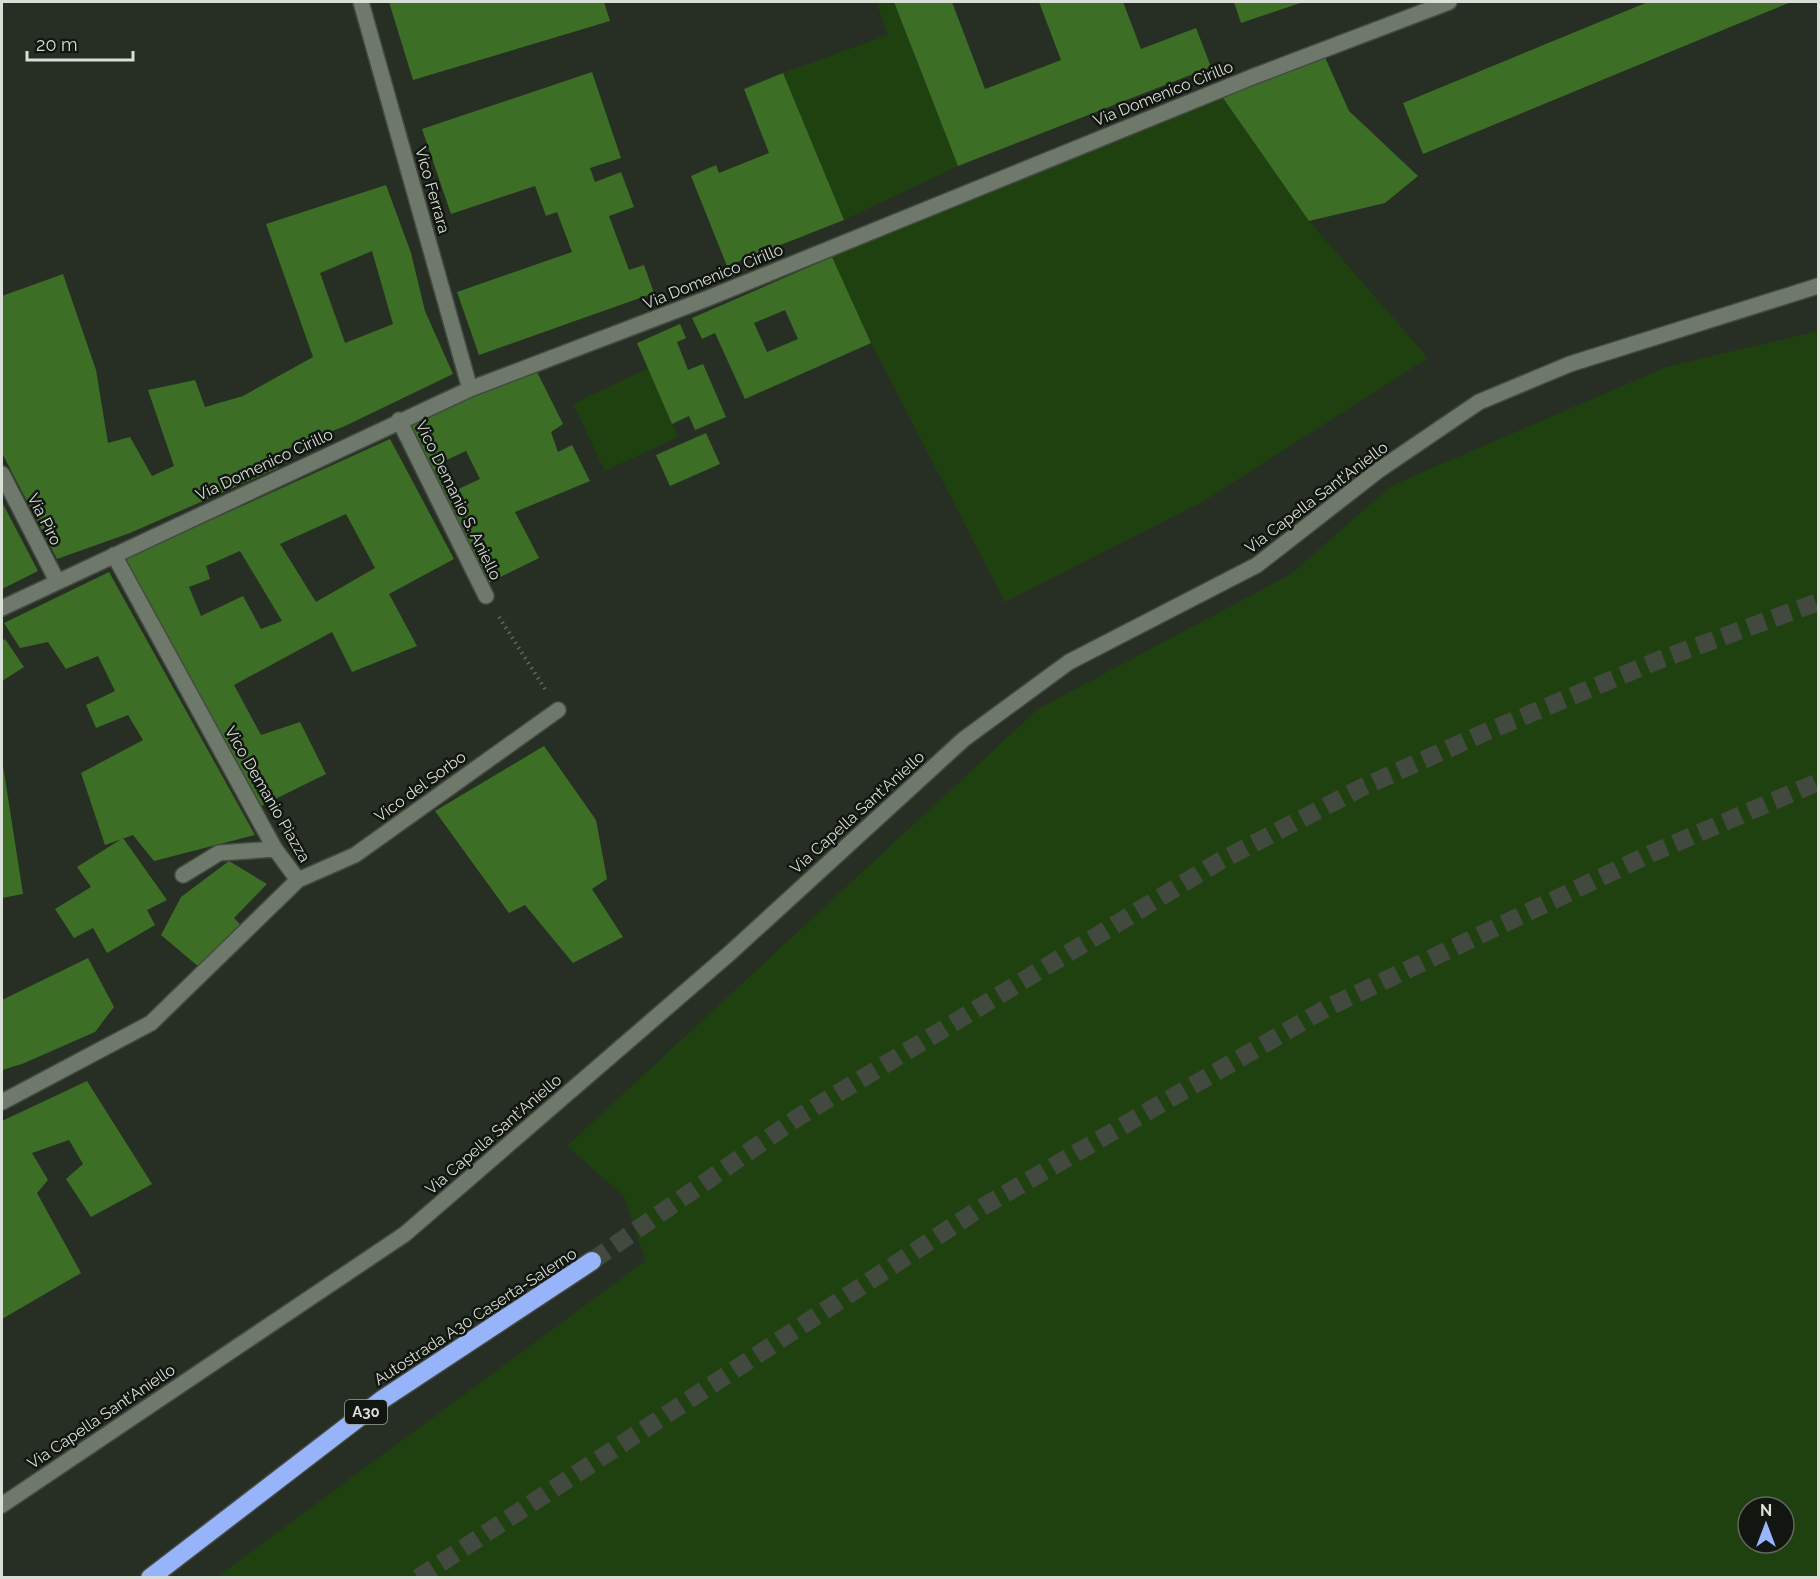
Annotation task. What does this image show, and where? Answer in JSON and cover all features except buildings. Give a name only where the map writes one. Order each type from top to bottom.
[{"type":"highway","name":"Autostrada A30 Caserta-Salerno","points":[[150,1578],[383,1399],[592,1262]]},
{"type":"street","name":"Vico Ferrara","points":[[361,2],[470,389]]},
{"type":"street","name":"Via Domenico Cirillo","points":[[2,608],[399,420],[470,389],[706,299],[1241,81],[1449,2]]},
{"type":"street","name":"Via Capella Sant'Aniello","points":[[2,1505],[405,1233],[730,953],[964,739],[1070,662],[1257,565],[1379,470],[1479,402],[1570,364],[1818,286]]},
{"type":"street","name":"Vico Demanio S. Aniello","points":[[399,420],[486,596]]},
{"type":"street","name":"Via Piro","points":[[2,474],[57,581]]},
{"type":"street","name":"Vico Demanio Piazza","points":[[2,1102],[151,1023],[298,880],[275,849],[114,555]]},
{"type":"street","name":"Vico del Sorbo","points":[[298,880],[355,855],[558,710]]},
{"type":"street","points":[[183,874],[219,853],[275,849]]},
{"type":"path","points":[[486,596],[558,710]]},
{"type":"green space","points":[[876,2],[894,2],[958,166],[844,220],[783,73],[888,35]]},
{"type":"green space","points":[[1223,98],[1309,221],[1428,358],[1204,501],[1005,602],[871,343],[832,257]]},
{"type":"green space","points":[[1818,331],[1818,1577],[217,1577],[645,1261],[624,1196],[567,1146],[1038,709],[1291,574],[1391,486],[1666,367]]},
{"type":"green space","points":[[648,368],[678,437],[605,471],[573,404]]},
{"type":"tunnel","points":[[592,1261],[797,1118],[1220,861],[1361,788],[1479,735],[1659,660],[1818,602]]},
{"type":"tunnel","points":[[418,1578],[979,1209],[1325,1009],[1650,854],[1818,782]]}]
